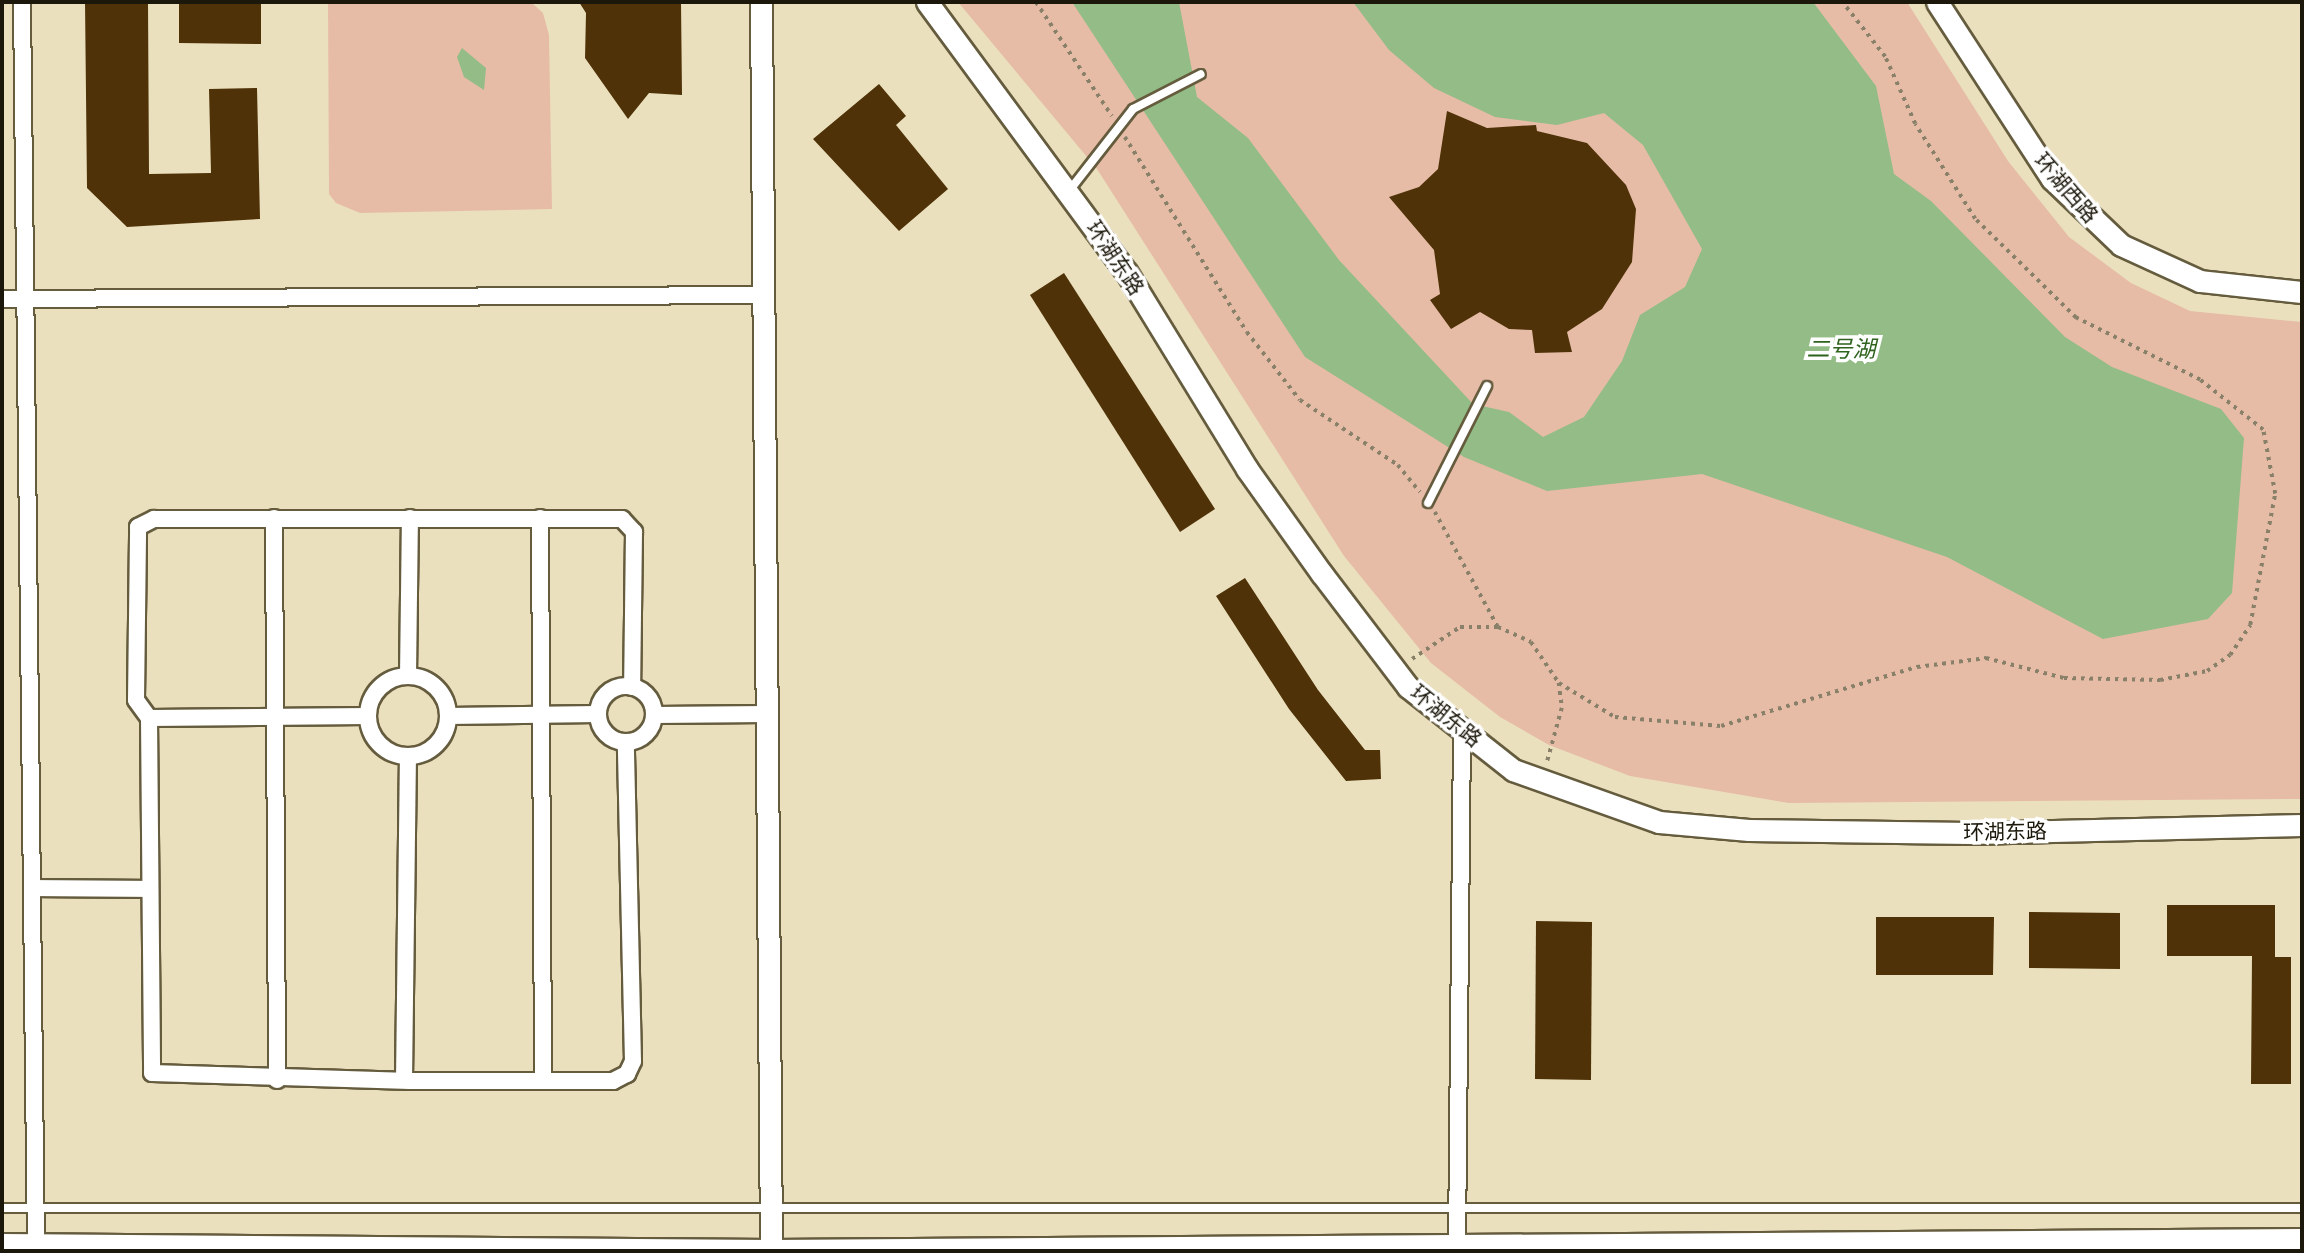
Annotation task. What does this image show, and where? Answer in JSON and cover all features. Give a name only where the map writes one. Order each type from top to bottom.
[{"type":"street","points":[[22,2],[35,888],[36,1248]]},
{"type":"street","points":[[761,2],[771,1250]]},
{"type":"street","name":"环湖东路","points":[[928,2],[1069,191],[1247,468],[1397,671],[1462,731],[1513,769],[1659,822],[1749,830],[1970,833],[2302,825]]},
{"type":"street","name":"环湖西路","points":[[1937,2],[2052,179],[2112,237],[2200,281],[2302,292]]},
{"type":"street","points":[[2,299],[763,295]]},
{"type":"street","points":[[274,518],[278,717],[277,1080]]},
{"type":"street","points":[[408,676],[410,518]]},
{"type":"street","points":[[540,518],[543,1081]]},
{"type":"street","points":[[626,743],[633,1061],[613,1081],[277,1080],[152,1073],[149,718],[136,700],[138,527],[154,519],[622,519],[634,532],[632,687]]},
{"type":"street","points":[[408,676],[436,688],[448,716],[436,745],[408,757],[380,745],[368,716],[380,688],[408,676]]},
{"type":"street","points":[[632,687],[650,698],[655,715],[643,737],[626,743],[609,737],[598,714],[610,691],[632,687]]},
{"type":"street","points":[[448,716],[598,714]]},
{"type":"street","points":[[655,715],[766,714]]},
{"type":"street","points":[[149,718],[368,716]]},
{"type":"street","points":[[1457,1243],[1462,731]]},
{"type":"street","points":[[404,1080],[408,757]]},
{"type":"street","points":[[35,888],[150,889]]},
{"type":"street","points":[[2,1244],[36,1248],[771,1250],[2302,1239]]},
{"type":"lane","points":[[1069,191],[1117,125],[1133,109],[1201,74]]},
{"type":"lane","points":[[1428,503],[1487,386]]},
{"type":"lane","points":[[2,1208],[770,1213],[2302,1208]]},
{"type":"path","points":[[1036,2],[1247,332],[1300,400],[1398,465],[1428,503],[1498,627]]},
{"type":"path","points":[[1397,671],[1460,628],[1498,627],[1531,642],[1559,683],[1615,717],[1721,726],[1917,667],[1986,658],[2064,678],[2184,676],[2207,671],[2230,655],[2250,625],[2275,494],[2263,430],[2200,380],[2076,318],[1976,219],[1915,124],[1885,57],[1842,2]]},
{"type":"path","points":[[1541,781],[1562,708],[1559,683]]},
{"type":"shaded area","points":[[328,2],[531,2],[543,13],[549,35],[552,209],[360,213],[336,203],[329,194]]},
{"type":"shaded area","points":[[958,2],[1907,2],[2008,161],[2069,237],[2131,283],[2190,311],[2302,322],[2302,799],[1789,803],[1630,776],[1549,745],[1500,717],[1431,663],[1344,556],[1097,169]]},
{"type":"water","name":"二号湖","points":[[1072,2],[1179,2],[1197,97],[1248,138],[1339,260],[1473,404],[1509,412],[1543,437],[1584,417],[1622,361],[1640,315],[1685,287],[1702,249],[1643,145],[1604,113],[1557,125],[1495,117],[1434,88],[1389,50],[1353,2],[1813,2],[1876,86],[1894,174],[1931,201],[2065,337],[2112,367],[2221,409],[2244,438],[2232,593],[2208,619],[2103,639],[1947,557],[1702,474],[1547,491],[1464,457],[1305,357]]},
{"type":"water","points":[[462,48],[486,68],[484,90],[464,77],[457,57]]},
{"type":"building","points":[[85,2],[148,2],[149,174],[211,173],[209,89],[257,88],[260,219],[127,227],[87,188]]},
{"type":"building","points":[[179,2],[261,2],[261,44],[179,43]]},
{"type":"building","points":[[579,2],[681,2],[682,95],[649,93],[628,119],[585,58],[586,13]]},
{"type":"building","points":[[879,84],[906,116],[896,125],[948,189],[899,231],[813,139]]},
{"type":"building","points":[[1447,111],[1487,128],[1536,125],[1537,131],[1587,143],[1626,185],[1636,209],[1632,262],[1602,309],[1567,332],[1572,352],[1535,353],[1532,330],[1509,329],[1480,312],[1451,329],[1430,300],[1440,294],[1434,250],[1389,197],[1419,187],[1438,169]]},
{"type":"building","points":[[1064,273],[1215,509],[1180,532],[1030,295]]},
{"type":"building","points":[[1245,578],[1318,690],[1365,750],[1380,750],[1381,779],[1346,781],[1289,709],[1216,596]]},
{"type":"building","points":[[2167,905],[2275,905],[2275,957],[2291,957],[2291,1084],[2251,1084],[2252,956],[2167,956]]},
{"type":"building","points":[[2029,912],[2120,913],[2120,969],[2029,968]]},
{"type":"building","points":[[1876,917],[1994,917],[1993,975],[1876,975]]},
{"type":"building","points":[[1536,921],[1592,922],[1591,1080],[1535,1079]]}]
